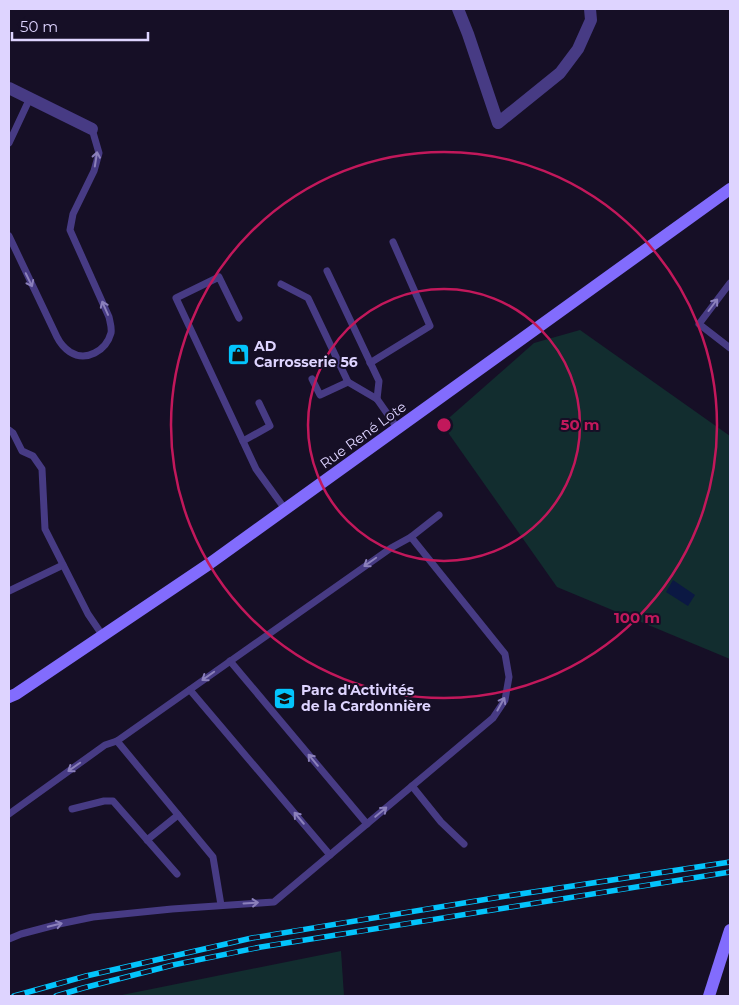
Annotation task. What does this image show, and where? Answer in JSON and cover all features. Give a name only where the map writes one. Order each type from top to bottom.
[{"type":"main road","name":"Rue René Lote","points":[[9,697],[209,564],[730,190]]},
{"type":"main road","points":[[709,996],[730,930]]},
{"type":"street","points":[[458,9],[498,123],[560,73],[578,50],[591,20],[590,9]]},
{"type":"street","points":[[9,88],[92,129]]},
{"type":"lane","points":[[9,143],[30,98]]},
{"type":"lane","points":[[9,236],[62,346],[79,356],[92,355],[103,348],[111,332],[109,317],[70,230],[73,214],[94,171],[98,153],[92,129]]},
{"type":"lane","points":[[370,363],[430,326],[393,242]]},
{"type":"lane","points":[[328,271],[379,381],[377,399]]},
{"type":"lane","points":[[240,318],[219,277],[176,298],[256,469],[285,509]]},
{"type":"lane","points":[[730,283],[698,324],[730,348]]},
{"type":"lane","points":[[281,284],[308,298],[348,382],[377,399],[398,429]]},
{"type":"lane","points":[[312,379],[320,395],[348,382]]},
{"type":"lane","points":[[243,441],[270,426],[259,403]]},
{"type":"lane","points":[[9,430],[13,433],[22,451],[33,456],[42,469],[45,529],[88,614],[103,636]]},
{"type":"lane","points":[[9,814],[105,745],[117,741],[391,548],[411,537],[439,515]]},
{"type":"lane","points":[[9,939],[40,929],[93,917],[274,902],[493,718],[505,700],[509,677],[505,654],[411,537]]},
{"type":"lane","points":[[9,591],[63,565]]},
{"type":"lane","points":[[230,661],[367,824]]},
{"type":"lane","points":[[190,690],[330,855]]},
{"type":"lane","points":[[117,741],[213,857],[221,906]]},
{"type":"lane","points":[[412,786],[441,822],[464,844]]},
{"type":"lane","points":[[72,809],[104,800],[113,802],[176,874]]},
{"type":"lane","points":[[147,840],[178,815]]},
{"type":"green space","points":[[580,330],[730,436],[730,659],[557,587],[442,424],[534,343]]},
{"type":"green space","points":[[341,951],[344,996],[117,996]]},
{"type":"water","points":[[673,580],[695,595],[688,606],[666,592]]},
{"type":"railway","points":[[14,996],[86,976],[252,938],[494,898],[730,862]]},
{"type":"railway","points":[[56,996],[173,965],[261,947],[730,872]]},
{"type":"place","name":"AD Carrosserie 56","points":[[238,354]]},
{"type":"place","name":"Parc d'Activités de la Cardonnière","points":[[285,698]]}]
